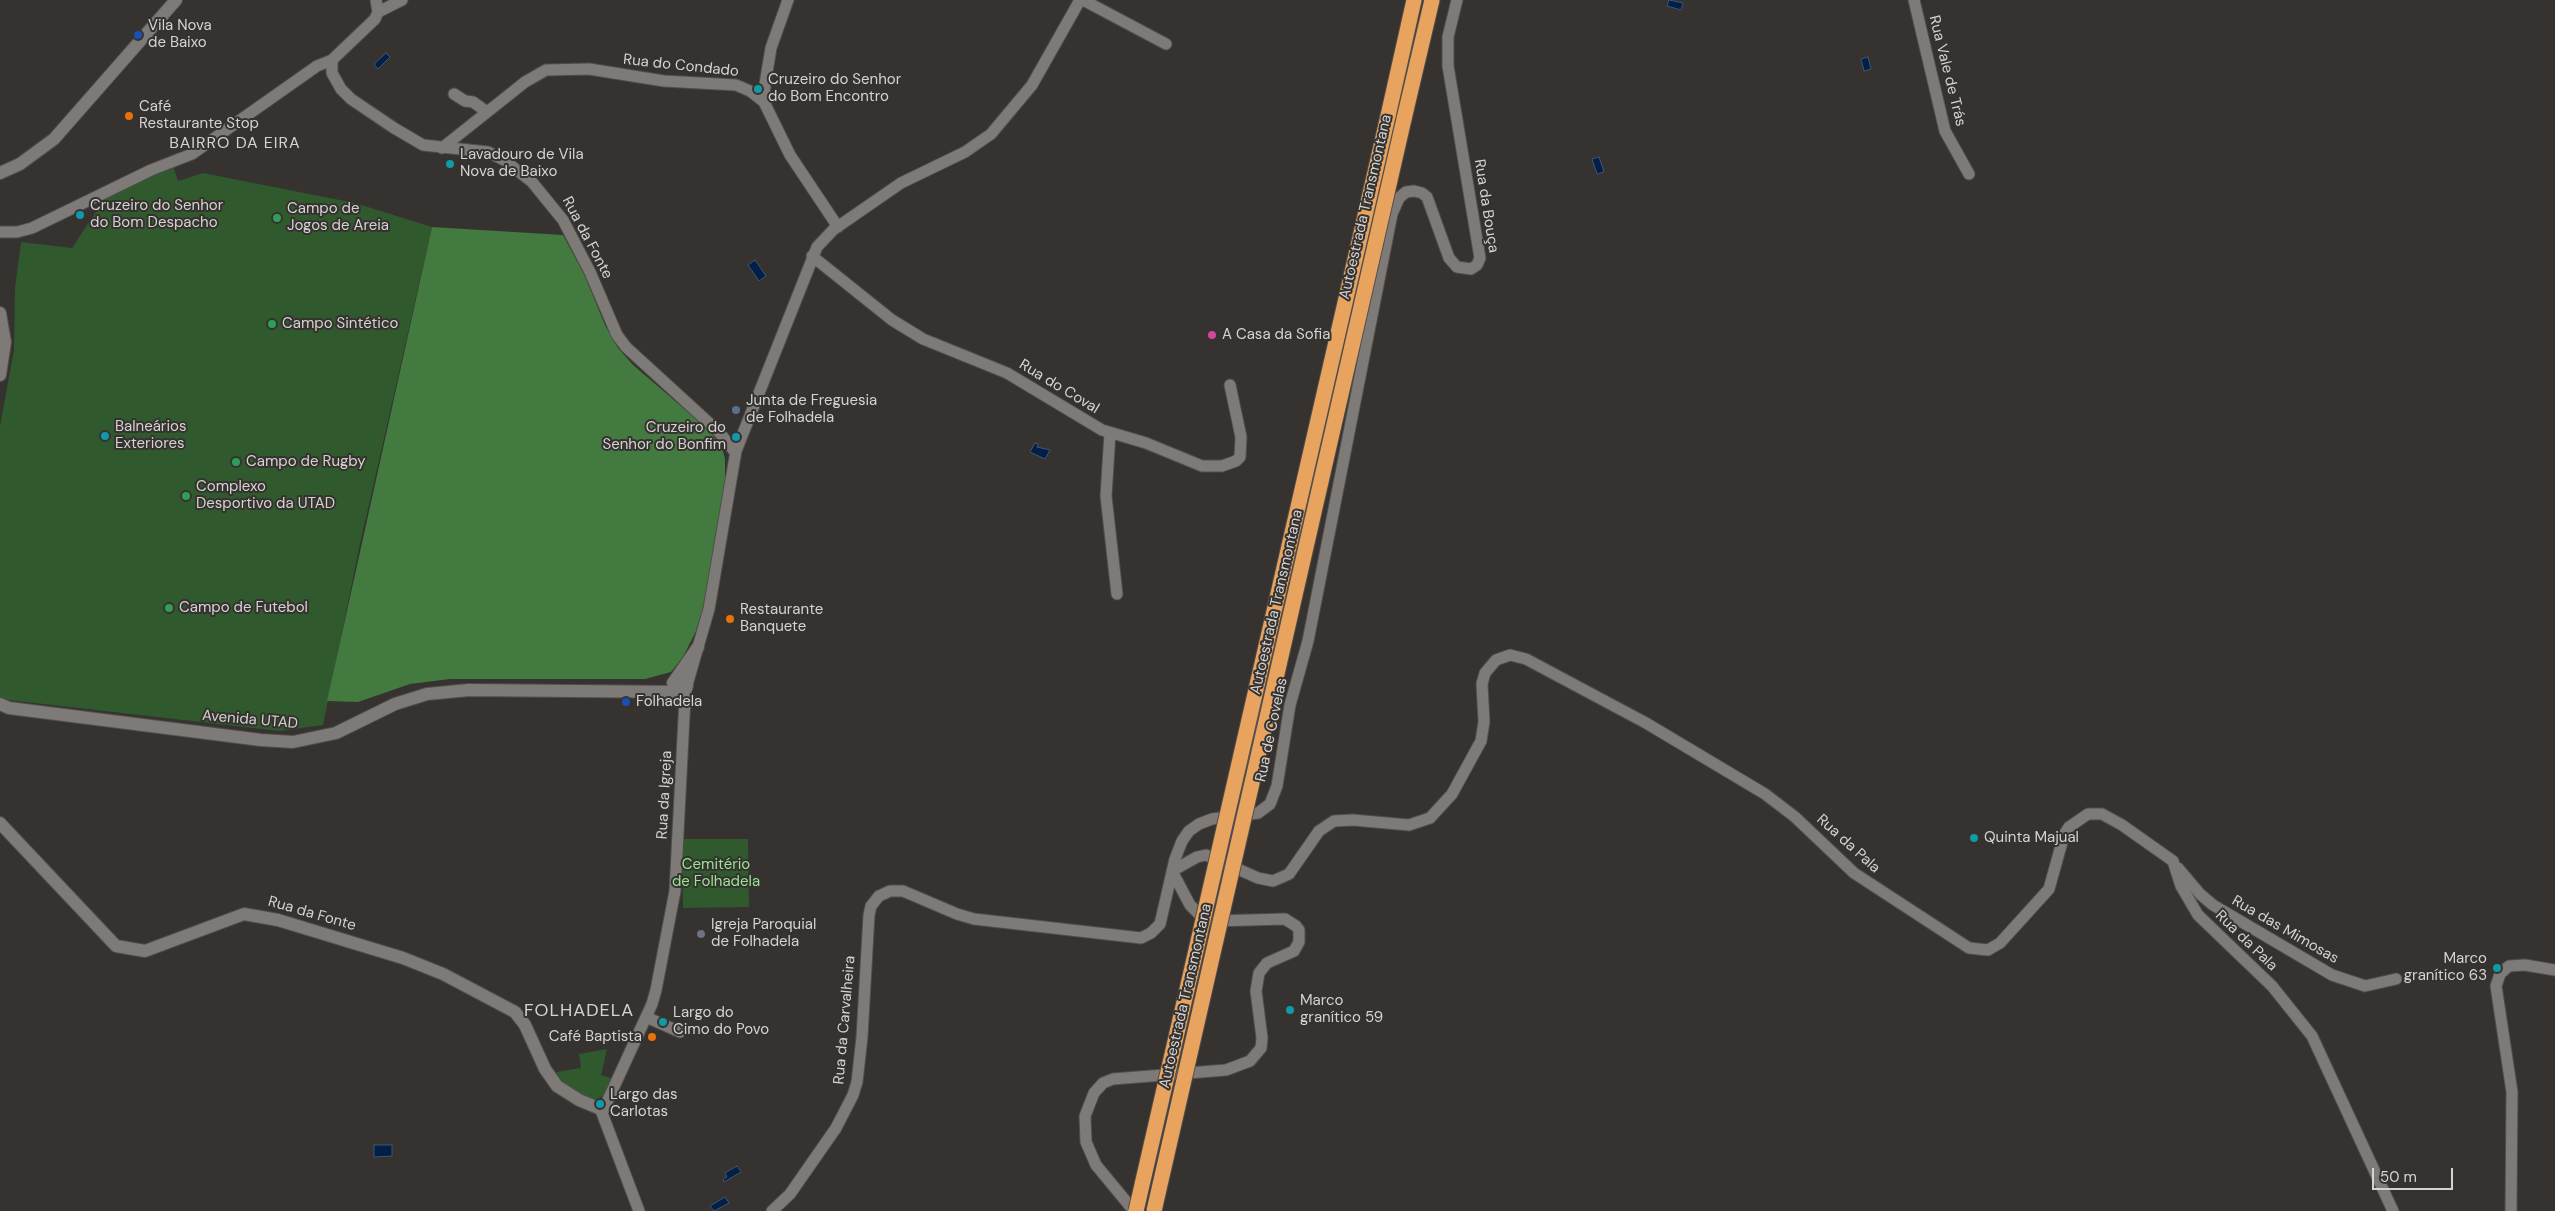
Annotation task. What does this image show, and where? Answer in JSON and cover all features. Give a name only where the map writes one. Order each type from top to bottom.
[{"type":"highway","name":"Autoestrada Transmontana","points":[[1135,1211],[1414,0]]},
{"type":"highway","name":"Autoestrada Transmontana","points":[[1154,1211],[1432,0]]},
{"type":"street","points":[[0,173],[11,169],[44,147],[64,129],[176,0]]},
{"type":"street","points":[[376,0],[378,12]]},
{"type":"street","points":[[0,232],[17,232],[32,228],[154,168],[192,154],[317,66],[332,60],[373,20],[378,12],[402,0]]},
{"type":"street","points":[[764,102],[767,70],[774,36],[788,0]]},
{"type":"street","points":[[685,706],[682,686],[698,647],[708,609],[735,452],[812,256],[825,237],[901,183],[974,147],[992,134],[1032,85],[1082,0],[1166,44]]},
{"type":"street","name":"Rua da Bouça","points":[[1392,218],[1395,204],[1404,194],[1412,191],[1422,193],[1429,201],[1454,265],[1460,269],[1468,270],[1479,262],[1480,250],[1448,66],[1448,38],[1457,0]]},
{"type":"street","name":"Rua Vale de Trás","points":[[1914,0],[1945,130],[1969,174]]},
{"type":"street","name":"Rua da Fonte","points":[[332,60],[334,78],[341,89],[352,99],[394,128],[423,145],[488,152],[516,168],[532,182],[563,220],[590,272],[617,335],[626,347],[720,432],[735,452]]},
{"type":"street","name":"Rua do Condado","points":[[442,148],[531,77],[553,69],[589,69],[664,81],[722,83],[741,86],[764,102],[790,155],[838,227]]},
{"type":"street","points":[[741,86],[755,81],[767,70]]},
{"type":"street","points":[[454,94],[465,101],[473,102],[486,112]]},
{"type":"street","points":[[0,166],[26,158]]},
{"type":"street","name":"Rua de Covelas","points":[[868,926],[874,901],[890,891],[903,891],[957,914],[974,919],[1141,938],[1151,934],[1160,924],[1179,846],[1194,827],[1212,819],[1262,812],[1270,804],[1275,793],[1289,710],[1308,641],[1392,218]]},
{"type":"street","name":"Rua do Coval","points":[[812,256],[887,316],[916,335],[1000,370],[1080,418],[1110,433],[1146,443],[1202,466],[1213,467],[1236,461],[1242,454],[1242,442],[1230,385]]},
{"type":"street","points":[[0,313],[5,342],[0,375]]},
{"type":"street","points":[[1110,433],[1106,496],[1116,594]]},
{"type":"street","name":"Rua da Pala","points":[[1172,871],[1197,857],[1206,855],[1258,878],[1273,881],[1289,874],[1316,834],[1334,821],[1353,820],[1409,825],[1430,818],[1452,794],[1479,746],[1483,730],[1482,689],[1485,672],[1496,660],[1510,655],[1526,659],[1646,723],[1765,794],[1795,817],[1854,873],[1969,948],[1984,950],[1995,948],[2044,896],[2052,882],[2065,832],[2071,825],[2088,814],[2102,814],[2118,822],[2168,857],[2176,865],[2181,886],[2198,915],[2272,986],[2312,1036],[2393,1211]]},
{"type":"street","name":"Avenida UTAD","points":[[3,707],[261,740],[293,742],[336,733],[395,704],[427,694],[469,690],[660,690],[682,686]]},
{"type":"street","name":"Rua da Igreja","points":[[646,1017],[655,995],[675,887],[685,706]]},
{"type":"street","name":"Rua da Fonte","points":[[0,823],[116,946],[145,951],[244,914],[278,920],[403,958],[443,974],[515,1012],[525,1025],[545,1069],[557,1086],[579,1100],[603,1110]]},
{"type":"street","name":"Rua das Mimosas","points":[[2176,865],[2200,894],[2213,905],[2332,975],[2364,986],[2396,979]]},
{"type":"street","points":[[1135,1211],[1096,1165],[1086,1142],[1085,1116],[1094,1093],[1103,1083],[1113,1079],[1226,1070],[1239,1067],[1250,1061],[1261,1048],[1262,1038],[1256,991],[1259,973],[1267,963],[1294,951],[1299,942],[1299,930],[1285,919],[1213,921],[1202,917],[1190,905],[1172,871]]},
{"type":"street","name":"Rua da Carvalheira","points":[[772,1211],[790,1194],[836,1128],[853,1095],[857,1082],[862,1037],[868,926]]},
{"type":"street","points":[[2511,1211],[2511,1083],[2496,986],[2500,974],[2509,966],[2525,965],[2555,970]]},
{"type":"street","points":[[639,1211],[603,1119],[603,1110],[646,1017],[680,1032]]},
{"type":"green space","name":"Complexo Desportivo da UTAD","points":[[173,166],[178,181],[203,173],[355,203],[432,227],[360,544],[323,725],[279,731],[0,699],[0,426],[14,350],[15,288],[21,242],[72,248],[109,192]]},
{"type":"green space","points":[[432,227],[563,235],[584,274],[605,325],[618,348],[633,365],[709,430],[722,448],[725,459],[725,481],[705,604],[696,631],[683,657],[671,672],[645,679],[450,679],[410,684],[358,702],[327,701]]},
{"type":"green space","name":"Cemitério de Folhadela","points":[[682,839],[748,839],[749,907],[683,908]]},
{"type":"green space","points":[[607,1049],[601,1075],[614,1079],[603,1096],[596,1100],[590,1100],[563,1083],[556,1072],[581,1068],[579,1054]]},
{"type":"water","points":[[1669,0],[1683,3],[1681,10],[1667,6]]},
{"type":"water","points":[[386,53],[390,57],[378,69],[374,64]]},
{"type":"water","points":[[1868,57],[1871,69],[1864,71],[1861,59]]},
{"type":"water","points":[[1599,157],[1604,172],[1597,174],[1592,159]]},
{"type":"water","points":[[755,260],[766,276],[759,281],[748,265]]},
{"type":"water","points":[[1035,443],[1038,444],[1037,447],[1050,450],[1045,459],[1030,452]]},
{"type":"water","points":[[374,1145],[392,1145],[392,1156],[374,1157]]},
{"type":"water","points":[[737,1166],[741,1172],[724,1182],[723,1179],[727,1177],[725,1173]]},
{"type":"water","points":[[725,1197],[729,1203],[714,1211],[710,1206]]},
{"type":"place","name":"Vila Nova de Baixo","points":[[138,35]]},
{"type":"place","name":"Cruzeiro do Senhor do Bom Encontro","points":[[758,89]]},
{"type":"place","name":"Café Restaurante Stop","points":[[129,116]]},
{"type":"place","name":"Lavadouro de Vila Nova de Baixo","points":[[450,164]]},
{"type":"place","name":"Cruzeiro do Senhor do Bom Despacho","points":[[80,215]]},
{"type":"place","name":"Campo de Jogos de Areia","points":[[277,218]]},
{"type":"place","name":"Campo Sintético","points":[[272,324]]},
{"type":"place","name":"A Casa da Sofia","points":[[1212,335]]},
{"type":"place","name":"Junta de Freguesia de Folhadela","points":[[736,410]]},
{"type":"place","name":"Balneários Exteriores","points":[[105,436]]},
{"type":"place","name":"Cruzeiro do Senhor do Bonfim","points":[[736,437]]},
{"type":"place","name":"Campo de Rugby","points":[[236,462]]},
{"type":"place","name":"Complexo Desportivo da UTAD","points":[[186,496]]},
{"type":"place","name":"Campo de Futebol","points":[[169,608]]},
{"type":"place","name":"Restaurante Banquete","points":[[730,619]]},
{"type":"place","name":"Folhadela","points":[[626,702]]},
{"type":"place","name":"Quinta Majual","points":[[1974,838]]},
{"type":"place","name":"Igreja Paroquial de Folhadela","points":[[701,934]]},
{"type":"place","name":"Marco granítico 63","points":[[2497,968]]},
{"type":"place","name":"Marco granítico 59","points":[[1290,1010]]},
{"type":"place","name":"Largo do Cimo do Povo","points":[[663,1022]]},
{"type":"place","name":"Café Baptista","points":[[652,1037]]},
{"type":"place","name":"Largo das Carlotas","points":[[600,1104]]},
{"type":"district","name":"BAIRRO DA EIRA","points":[[235,144]]},
{"type":"district","name":"FOLHADELA","points":[[579,1011]]}]
